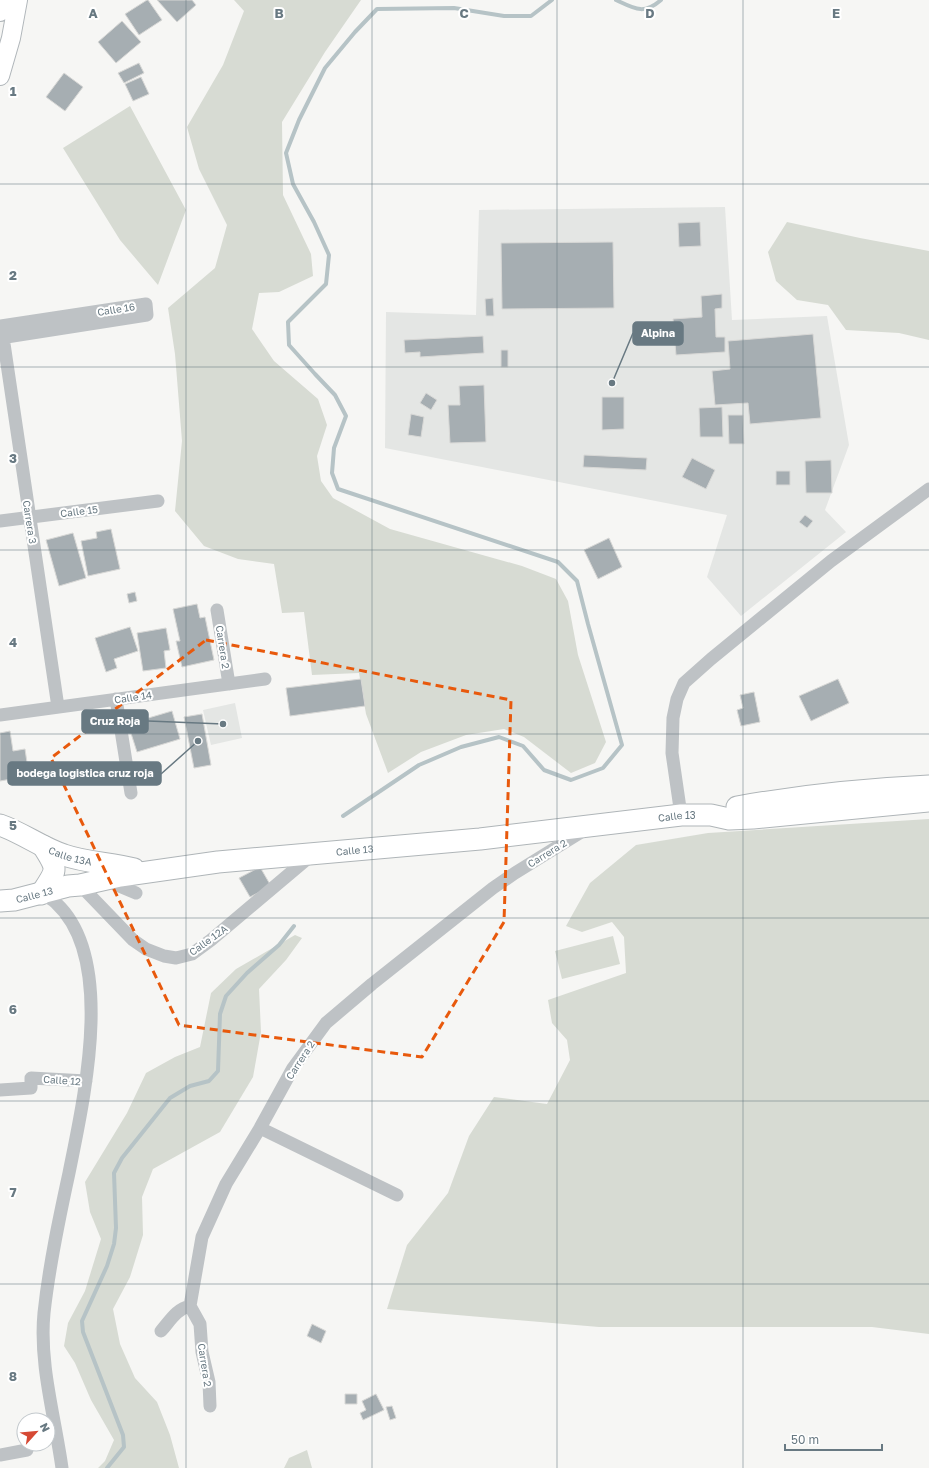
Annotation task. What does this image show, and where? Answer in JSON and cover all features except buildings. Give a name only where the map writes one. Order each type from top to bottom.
[{"type":"main road","points":[[0,12],[2,0]]},
{"type":"main road","points":[[0,76],[18,0]]},
{"type":"main road","points":[[711,815],[728,808],[774,800],[898,787],[929,786]]},
{"type":"main road","points":[[711,815],[728,819],[753,818],[929,801]]},
{"type":"main road","name":"Calle 13","points":[[0,901],[14,900],[68,886],[144,872],[218,862],[472,839],[680,815],[711,815]]},
{"type":"main road","name":"Calle 13A","points":[[4,826],[64,855],[122,866],[144,872]]},
{"type":"main road","points":[[41,894],[54,873],[55,865],[43,846]]},
{"type":"street","name":"Calle 16","points":[[146,304],[147,315],[1,334],[146,304]]},
{"type":"street","name":"Carrera 3","points":[[1,334],[58,707]]},
{"type":"street","points":[[680,815],[672,753],[673,718],[677,699],[684,683],[701,667],[831,562],[929,489]]},
{"type":"street","name":"Calle 15","points":[[0,521],[158,501]]},
{"type":"street","name":"Carrera 2","points":[[217,610],[229,684]]},
{"type":"street","name":"Calle 14","points":[[0,715],[265,679]]},
{"type":"street","points":[[116,699],[132,793]]},
{"type":"street","name":"Carrera 2","points":[[210,1406],[209,1382],[202,1352],[200,1324],[190,1306],[202,1237],[226,1184],[260,1128],[293,1068],[326,1023],[372,984],[493,888],[592,825]]},
{"type":"street","name":"Calle 12A","points":[[80,885],[133,940],[146,949],[164,956],[176,958],[185,957],[192,954],[211,940],[314,853]]},
{"type":"street","points":[[103,880],[136,893]]},
{"type":"street","points":[[41,894],[56,902],[78,933],[88,974],[91,1003],[91,1029],[86,1081],[58,1225],[44,1313],[43,1333],[46,1372],[62,1468]]},
{"type":"street","name":"Calle 12","points":[[0,1090],[31,1088],[31,1078],[86,1081]]},
{"type":"street","points":[[260,1128],[397,1195]]},
{"type":"street","points":[[161,1331],[174,1315],[183,1308],[190,1306]]},
{"type":"street","points":[[0,1455],[16,1452]]},
{"type":"highlighted area","points":[[206,640],[511,700],[504,922],[422,1057],[179,1025],[51,758]]},
{"type":"shaded area","points":[[234,0],[361,0],[325,52],[282,122],[283,195],[311,254],[313,276],[279,292],[259,293],[252,329],[274,361],[318,399],[327,425],[317,456],[321,481],[333,498],[390,529],[522,566],[556,579],[568,601],[578,655],[606,742],[595,763],[571,773],[524,737],[504,729],[466,735],[421,752],[388,773],[366,714],[359,673],[312,675],[304,612],[282,613],[274,564],[238,559],[204,546],[175,511],[182,441],[175,354],[168,308],[215,268],[227,225],[199,169],[187,127],[223,65],[244,11]]},
{"type":"shaded area","points":[[130,106],[186,210],[158,285],[120,240],[63,148]]},
{"type":"shaded area","points":[[725,207],[732,320],[827,316],[849,445],[825,510],[846,532],[741,616],[707,577],[727,515],[385,448],[386,312],[476,315],[479,210]]},
{"type":"shaded area","points":[[787,222],[929,251],[929,340],[899,333],[846,330],[828,305],[797,300],[776,281],[768,252]]},
{"type":"shaded area","points":[[235,703],[242,738],[211,745],[203,710]]},
{"type":"shaded area","points":[[929,819],[929,1334],[872,1327],[599,1327],[387,1309],[407,1245],[448,1193],[469,1136],[494,1097],[547,1104],[570,1060],[567,1040],[552,1023],[548,1000],[626,973],[624,937],[612,922],[582,932],[566,926],[590,883],[636,845],[708,833]]},
{"type":"shaded area","points":[[295,935],[302,938],[286,960],[259,989],[261,1032],[253,1077],[220,1132],[153,1169],[142,1197],[143,1235],[130,1277],[113,1309],[120,1344],[135,1378],[157,1402],[170,1435],[179,1468],[98,1468],[105,1461],[114,1440],[91,1400],[75,1363],[64,1346],[68,1323],[85,1291],[101,1239],[90,1212],[85,1182],[127,1113],[146,1073],[175,1057],[200,1047],[211,993],[236,969]]},
{"type":"shaded area","points":[[613,936],[620,964],[562,979],[555,951]]},
{"type":"shaded area","points":[[307,1450],[312,1468],[284,1468],[289,1458]]},
{"type":"waterway","points":[[343,816],[419,765],[461,747],[499,737],[523,746],[544,770],[571,780],[603,768],[622,745],[577,581],[558,562],[338,489],[332,473],[334,448],[346,416],[335,395],[289,345],[288,322],[326,284],[329,255],[314,222],[293,184],[286,153],[299,120],[325,68],[355,32],[377,9],[454,8],[504,16],[531,16],[552,0]]},
{"type":"waterway","points":[[616,0],[639,9],[649,8],[661,0]]},
{"type":"waterway","points":[[107,1468],[124,1447],[123,1435],[83,1332],[82,1321],[107,1266],[114,1244],[116,1228],[114,1173],[122,1158],[170,1098],[190,1086],[209,1081],[218,1071],[220,1014],[226,996],[247,973],[279,945],[294,926]]},
{"type":"place","name":"Alpina","points":[[612,383]]},
{"type":"place","name":"Cruz Roja","points":[[223,724]]},
{"type":"place","name":"bodega logistica cruz roja","points":[[198,741]]}]
